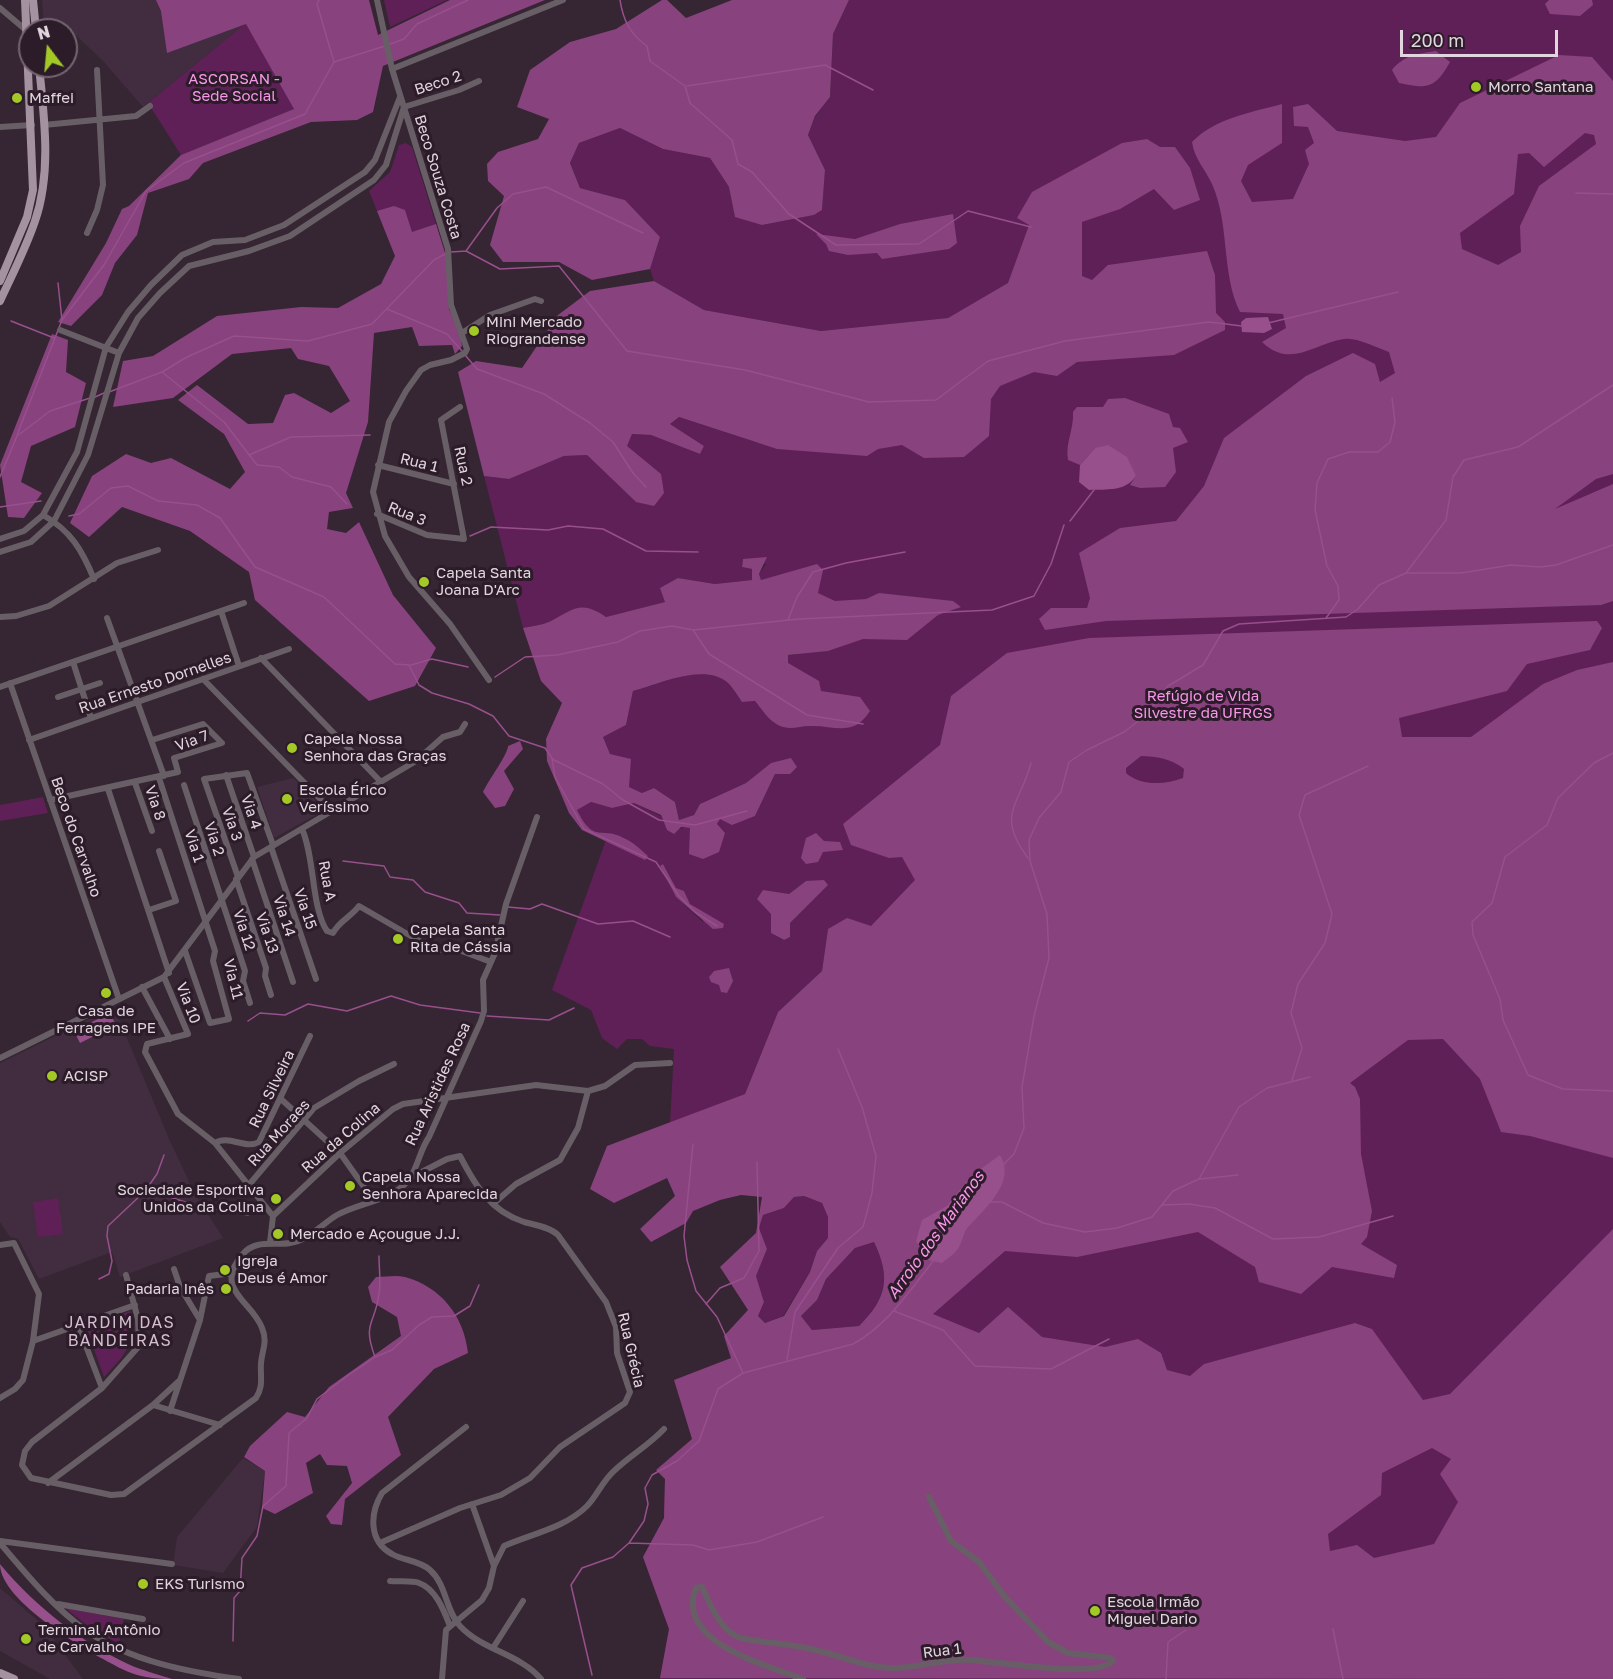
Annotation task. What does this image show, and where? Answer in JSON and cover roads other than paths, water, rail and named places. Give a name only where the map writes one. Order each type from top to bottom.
[{"type":"main road","points":[[25,0],[29,18]]},
{"type":"main road","points":[[32,18],[33,0]]},
{"type":"main road","points":[[0,281],[27,217],[33,190],[32,78]]},
{"type":"main road","points":[[0,301],[36,220],[42,191],[45,136],[40,78]]},
{"type":"main road","points":[[32,111],[36,122],[44,124]]},
{"type":"main road","points":[[33,125],[40,127],[45,136]]},
{"type":"main road","points":[[0,1673],[14,1679]]},
{"type":"street","name":"Beco Souza Costa","points":[[376,0],[400,97],[448,249],[451,304],[462,333]]},
{"type":"street","points":[[392,69],[563,0]]},
{"type":"street","points":[[0,8],[18,21]]},
{"type":"street","points":[[87,233],[97,210],[103,186],[97,70]]},
{"type":"street","name":"Beco 2","points":[[404,107],[459,90],[479,81]]},
{"type":"street","points":[[0,539],[24,531],[44,515],[77,452],[106,347],[128,312],[151,285],[182,255],[213,242],[245,240],[284,225],[365,172],[375,160],[400,97]]},
{"type":"street","points":[[44,124],[136,116],[150,106]]},
{"type":"street","points":[[0,552],[31,542],[54,521],[88,455],[119,353],[138,318],[160,293],[189,266],[249,251],[290,236],[374,180],[386,165],[404,107]]},
{"type":"street","points":[[0,127],[33,125]]},
{"type":"street","points":[[245,240],[249,251]]},
{"type":"street","points":[[151,285],[160,293]]},
{"type":"street","points":[[489,680],[450,624],[409,577],[385,536],[377,514],[373,492],[389,422],[421,370],[465,353],[467,349],[462,333],[490,315],[535,299],[541,301]]},
{"type":"street","points":[[60,330],[119,353]]},
{"type":"street","name":"Rua 2","points":[[460,407],[441,419],[464,539]]},
{"type":"street","name":"Rua 1","points":[[378,465],[454,484]]},
{"type":"street","name":"Rua 3","points":[[377,514],[428,535],[464,539]]},
{"type":"street","points":[[44,515],[54,521],[80,547],[94,579]]},
{"type":"street","points":[[0,616],[16,616],[49,606],[117,563],[158,550]]},
{"type":"street","points":[[0,687],[244,603]]},
{"type":"street","points":[[221,611],[239,666]]},
{"type":"street","name":"Via 1","points":[[108,618],[152,740],[161,777],[206,922]]},
{"type":"street","name":"Rua Ernesto Dornelles","points":[[29,740],[289,649]]},
{"type":"street","points":[[261,658],[381,782]]},
{"type":"street","points":[[73,662],[91,718]]},
{"type":"street","points":[[203,679],[332,811]]},
{"type":"street","name":"Beco do Carvalho","points":[[10,683],[119,999]]},
{"type":"street","points":[[58,697],[100,683]]},
{"type":"street","name":"Via 7","points":[[152,740],[203,724],[222,743],[174,758],[178,772],[161,777]]},
{"type":"street","points":[[0,1058],[167,975],[253,858],[416,761],[443,738],[460,732],[465,724]]},
{"type":"street","name":"Via 15","points":[[226,775],[249,774],[316,979]]},
{"type":"street","name":"Via 3","points":[[226,775],[204,779],[237,878]]},
{"type":"street","name":"Via 4","points":[[226,775],[253,858]]},
{"type":"street","points":[[50,800],[161,777]]},
{"type":"street","name":"Via 8","points":[[135,783],[152,831]]},
{"type":"street","name":"Via 2","points":[[184,785],[221,900]]},
{"type":"street","points":[[108,789],[149,910],[167,975]]},
{"type":"street","name":"Rua Aristides Rosa","points":[[410,1178],[419,1151],[481,1021],[484,1011],[483,980],[491,962],[506,904],[537,817]]},
{"type":"street","name":"Rua A","points":[[302,829],[308,843],[324,927],[333,933],[338,923],[353,915],[359,906],[435,950],[459,950],[491,962]]},
{"type":"street","points":[[149,910],[176,902],[159,851]]},
{"type":"street","name":"Via 14","points":[[253,858],[293,982]]},
{"type":"street","name":"Via 13","points":[[237,878],[266,968],[265,975],[272,995]]},
{"type":"street","name":"Via 12","points":[[221,900],[245,970],[243,981],[250,1003]]},
{"type":"street","name":"Via 11","points":[[185,951],[210,1023],[229,1019],[213,961],[215,951],[206,922]]},
{"type":"street","name":"Via 10","points":[[142,987],[170,1039],[188,1034],[167,975]]},
{"type":"street","name":"Rua Silveira","points":[[215,1143],[224,1139],[252,1145],[259,1142],[310,1036]]},
{"type":"street","points":[[170,1039],[147,1044],[146,1052],[172,1106],[215,1143],[273,1216],[270,1243]]},
{"type":"street","points":[[493,1204],[516,1184],[560,1160],[578,1128],[588,1091],[605,1086],[635,1065],[670,1063]]},
{"type":"street","name":"Rua Moraes","points":[[248,1186],[314,1108],[358,1081],[394,1064]]},
{"type":"street","name":"Rua da Colina","points":[[273,1216],[340,1153],[393,1109],[403,1104],[536,1085],[588,1091]]},
{"type":"street","points":[[281,1099],[340,1153],[374,1201]]},
{"type":"street","name":"Rua Grécia","points":[[380,1543],[472,1504],[501,1495],[530,1478],[560,1447],[625,1403],[630,1392],[618,1353],[616,1327],[606,1302],[589,1275],[554,1231],[520,1220],[493,1204],[476,1188],[460,1156],[447,1159],[410,1178]]},
{"type":"street","points":[[126,1275],[135,1305],[139,1346],[102,1388],[32,1442],[25,1451],[22,1465],[31,1478],[111,1495],[124,1494],[249,1405],[262,1388],[261,1363],[266,1346],[261,1325],[236,1294],[231,1284],[233,1273],[243,1254],[254,1246],[291,1243],[307,1237],[338,1215],[394,1193],[410,1178]]},
{"type":"street","points":[[0,1245],[14,1243],[34,1281],[40,1306],[23,1380],[15,1389],[0,1398]]},
{"type":"street","points":[[174,1269],[180,1287],[200,1320]]},
{"type":"street","points":[[170,1411],[200,1320],[209,1276],[233,1273]]},
{"type":"street","points":[[33,1341],[135,1305]]},
{"type":"street","points":[[78,1325],[102,1388]]},
{"type":"street","points":[[48,1483],[153,1405],[179,1382]]},
{"type":"street","points":[[153,1405],[220,1425]]},
{"type":"street","points":[[453,1623],[440,1581],[430,1569],[416,1561],[390,1553],[380,1543],[372,1520],[375,1504],[382,1493],[465,1427]]},
{"type":"street","points":[[442,1679],[445,1634],[453,1623],[482,1600],[489,1588],[494,1566],[504,1546],[546,1531],[570,1519],[587,1506],[610,1475],[630,1456],[651,1444],[664,1429]]},
{"type":"street","points":[[929,1497],[951,1541],[979,1562],[1005,1597],[1048,1642],[1068,1653],[1105,1656],[1113,1661],[1110,1667],[1102,1672],[1074,1677]]},
{"type":"street","points":[[472,1504],[494,1566]]},
{"type":"street","points":[[0,1542],[172,1564]]},
{"type":"street","points":[[0,1542],[56,1604],[87,1631],[119,1648],[190,1672],[239,1679]]},
{"type":"street","points":[[390,1581],[419,1583],[437,1599],[453,1623],[469,1635],[536,1672],[541,1679]]},
{"type":"street","name":"Rua 1","points":[[803,1679],[718,1645],[704,1630],[695,1612],[693,1605],[696,1588],[702,1587],[708,1603],[725,1628],[736,1637],[816,1650],[867,1665],[893,1668],[968,1660],[1009,1665],[1046,1677]]},
{"type":"street","points":[[494,1648],[523,1601]]},
{"type":"street","points":[[56,1604],[143,1619]]},
{"type":"water","points":[[1268,317],[1272,329],[1264,333],[1242,332],[1241,322],[1246,318]]},
{"type":"water","points":[[1108,445],[1127,457],[1136,476],[1127,485],[1121,487],[1089,490],[1079,482],[1080,465],[1095,448]]},
{"type":"water","points":[[110,1013],[116,1025],[80,1043],[74,1031]]},
{"type":"water","points":[[1000,1155],[1004,1166],[1004,1176],[995,1197],[966,1230],[954,1253],[942,1263],[928,1260],[916,1241],[922,1220],[947,1206],[971,1176]]},
{"type":"water","points":[[0,1564],[27,1594],[75,1633],[128,1664],[172,1679],[146,1677],[128,1672],[69,1639],[30,1610],[15,1594],[4,1579]]},
{"type":"waterway","points":[[319,0],[317,4],[334,62]]},
{"type":"waterway","points":[[390,44],[404,39],[417,24],[468,0]]},
{"type":"waterway","points":[[620,0],[625,20],[636,37],[647,46],[650,61],[685,86],[690,103],[732,140],[738,164],[752,172],[789,214],[836,245],[919,244],[968,211],[1031,227]]},
{"type":"waterway","points":[[17,435],[62,320],[104,265],[146,191],[184,163],[305,114],[334,62],[385,46]]},
{"type":"waterway","points":[[687,86],[825,65],[873,90]]},
{"type":"waterway","points":[[466,251],[497,208],[513,194],[546,187],[643,233]]},
{"type":"waterway","points":[[1576,193],[1613,194]]},
{"type":"waterway","points":[[451,252],[466,251],[500,269],[559,266],[627,351],[745,370],[869,402],[936,400],[988,361],[1065,341],[1209,322],[1242,326]]},
{"type":"waterway","points":[[109,392],[162,372],[187,357],[234,336],[308,341],[372,324],[434,260],[447,253]]},
{"type":"waterway","points":[[58,283],[62,320]]},
{"type":"waterway","points":[[1268,323],[1398,292]]},
{"type":"waterway","points":[[387,309],[447,334],[462,351]]},
{"type":"waterway","points":[[11,321],[54,338]]},
{"type":"waterway","points":[[465,355],[477,369],[544,394],[590,423],[613,442],[633,473],[646,487]]},
{"type":"waterway","points":[[162,372],[224,422],[257,465],[279,467],[292,477],[331,487],[347,504]]},
{"type":"waterway","points":[[1406,573],[1446,520],[1453,477],[1464,460],[1518,447],[1613,385]]},
{"type":"waterway","points":[[95,397],[104,393]]},
{"type":"waterway","points":[[0,477],[17,436],[50,411],[90,398]]},
{"type":"waterway","points":[[1326,618],[1339,600],[1338,586],[1327,566],[1315,510],[1317,483],[1328,459],[1349,452],[1378,452],[1390,442],[1395,422],[1392,398]]},
{"type":"waterway","points":[[249,455],[291,437],[370,435]]},
{"type":"waterway","points":[[69,516],[79,514],[111,488],[128,486],[158,501],[197,505],[220,518],[255,567],[324,597],[395,664],[409,665],[419,685],[432,693],[469,704],[493,716],[509,736],[545,748],[552,758],[555,777],[584,829],[656,862],[679,896],[695,912],[717,926]]},
{"type":"waterway","points":[[1070,521],[1094,490]]},
{"type":"waterway","points":[[0,507],[41,501]]},
{"type":"waterway","points":[[495,677],[525,657],[557,655],[618,642],[640,631],[672,626],[693,630],[799,619],[992,610],[1034,596],[1051,564],[1064,525]]},
{"type":"waterway","points":[[470,536],[491,527],[548,530],[568,526],[603,529],[646,551],[698,552]]},
{"type":"waterway","name":"Arroio dos Marianos","points":[[1003,1165],[1014,1154],[1024,1128],[1022,1087],[1034,1016],[1049,958],[1047,914],[1030,861],[1029,840],[1039,818],[1061,792],[1069,762],[1087,750],[1124,732],[1145,716],[1168,686],[1203,665],[1223,631],[1239,624],[1346,617],[1358,609],[1379,585],[1406,573],[1461,573],[1511,565],[1540,567],[1556,565],[1613,545]]},
{"type":"waterway","points":[[788,620],[797,597],[813,572],[905,552]]},
{"type":"waterway","points":[[693,630],[709,654],[807,715],[863,724]]},
{"type":"waterway","points":[[411,665],[432,659],[468,667]]},
{"type":"waterway","points":[[1613,753],[1594,763],[1558,798],[1547,825],[1505,857],[1492,903],[1472,922],[1473,935],[1500,999],[1503,1020],[1528,1075],[1563,1089],[1613,1091]]},
{"type":"waterway","points":[[552,759],[603,784],[623,800],[659,820],[695,825],[747,811]]},
{"type":"waterway","points":[[1028,858],[1018,843],[1012,820],[1013,810],[1031,763]]},
{"type":"waterway","points":[[1292,1080],[1302,1048],[1291,1013],[1298,984],[1325,943],[1332,914],[1299,815],[1305,795],[1368,766]]},
{"type":"waterway","points":[[343,861],[384,866],[390,877],[413,880],[425,892],[459,903],[467,913],[500,915]]},
{"type":"waterway","points":[[508,907],[530,909],[542,904],[598,924],[633,921],[670,937]]},
{"type":"waterway","points":[[248,1021],[260,1013],[285,1015],[308,1004],[347,1011],[391,996],[420,1005],[480,1013]]},
{"type":"waterway","points":[[487,1016],[549,1020],[574,1008]]},
{"type":"waterway","points":[[787,1360],[795,1312],[838,1248],[863,1227],[872,1193],[876,1156],[862,1107],[838,1049]]},
{"type":"waterway","points":[[990,1202],[1002,1202],[1043,1223],[1085,1232],[1117,1228],[1152,1217],[1173,1191],[1199,1179],[1239,1107],[1267,1088],[1310,1077]]},
{"type":"waterway","points":[[693,1144],[684,1236],[687,1260],[696,1291],[717,1317],[743,1373]]},
{"type":"waterway","points":[[145,1191],[157,1174],[164,1155]]},
{"type":"waterway","points":[[706,1304],[720,1288],[744,1278],[759,1251],[757,1162]]},
{"type":"waterway","points":[[1200,1179],[1238,1175]]},
{"type":"waterway","points":[[99,1279],[109,1274],[112,1261],[107,1236],[108,1226],[143,1193],[152,1191],[197,1206],[248,1215]]},
{"type":"waterway","points":[[1162,1205],[1189,1204],[1215,1208],[1273,1239],[1319,1237],[1393,1216]]},
{"type":"waterway","points":[[375,1357],[369,1330],[379,1294],[379,1256]]},
{"type":"waterway","name":"Arroio dos Marianos","points":[[592,1675],[571,1585],[582,1568],[613,1557],[629,1543],[644,1521],[648,1504],[645,1488],[652,1475],[677,1461],[699,1441],[718,1389],[743,1373],[853,1344],[877,1328],[934,1260]]},
{"type":"waterway","points":[[233,1641],[234,1598],[240,1591],[242,1558],[257,1536],[263,1506],[286,1486],[289,1433],[307,1418],[317,1399],[375,1357],[392,1350],[419,1325],[432,1317],[454,1316],[470,1306],[479,1285]]},
{"type":"waterway","points":[[894,1311],[943,1330],[975,1366],[1051,1369],[1109,1339]]},
{"type":"waterway","points":[[629,1543],[693,1545],[709,1550],[757,1542],[823,1517]]},
{"type":"waterway","points":[[1333,1629],[1343,1679]]},
{"type":"waterway","points":[[1166,1679],[1168,1642],[1186,1630]]},
{"type":"place","name":"Morro Santana","points":[[1476,87]]},
{"type":"place","name":"Maffei","points":[[17,98]]},
{"type":"place","name":"Mini Mercado Riograndense","points":[[474,331]]},
{"type":"place","name":"Capela Santa Joana D'Arc","points":[[424,582]]},
{"type":"place","name":"Capela Nossa Senhora das Graças","points":[[292,748]]},
{"type":"place","name":"Escola Érico Veríssimo","points":[[287,799]]},
{"type":"place","name":"Capela Santa Rita de Cássia","points":[[398,939]]},
{"type":"place","name":"Casa de Ferragens IPE","points":[[106,993]]},
{"type":"place","name":"ACISP","points":[[52,1076]]},
{"type":"place","name":"Capela Nossa Senhora Aparecida","points":[[350,1186]]},
{"type":"place","name":"Sociedade Esportiva Unidos da Colina","points":[[276,1199]]},
{"type":"place","name":"Mercado e Açougue J.J.","points":[[278,1234]]},
{"type":"place","name":"Igreja Deus é Amor","points":[[225,1270]]},
{"type":"place","name":"Padaria Inês","points":[[226,1289]]},
{"type":"place","name":"EKS Turismo","points":[[143,1584]]},
{"type":"place","name":"Escola Irmão Miguel Dario","points":[[1095,1611]]},
{"type":"place","name":"Terminal Antônio de Carvalho","points":[[26,1639]]},
{"type":"district","name":"JARDIM DAS BANDEIRAS","points":[[120,1332]]},
{"type":"park label","name":"ASCORSAN - Sede Social","points":[[234,88]]},
{"type":"park label","name":"Refúgio de Vida Silvestre da UFRGS","points":[[1203,704]]}]
